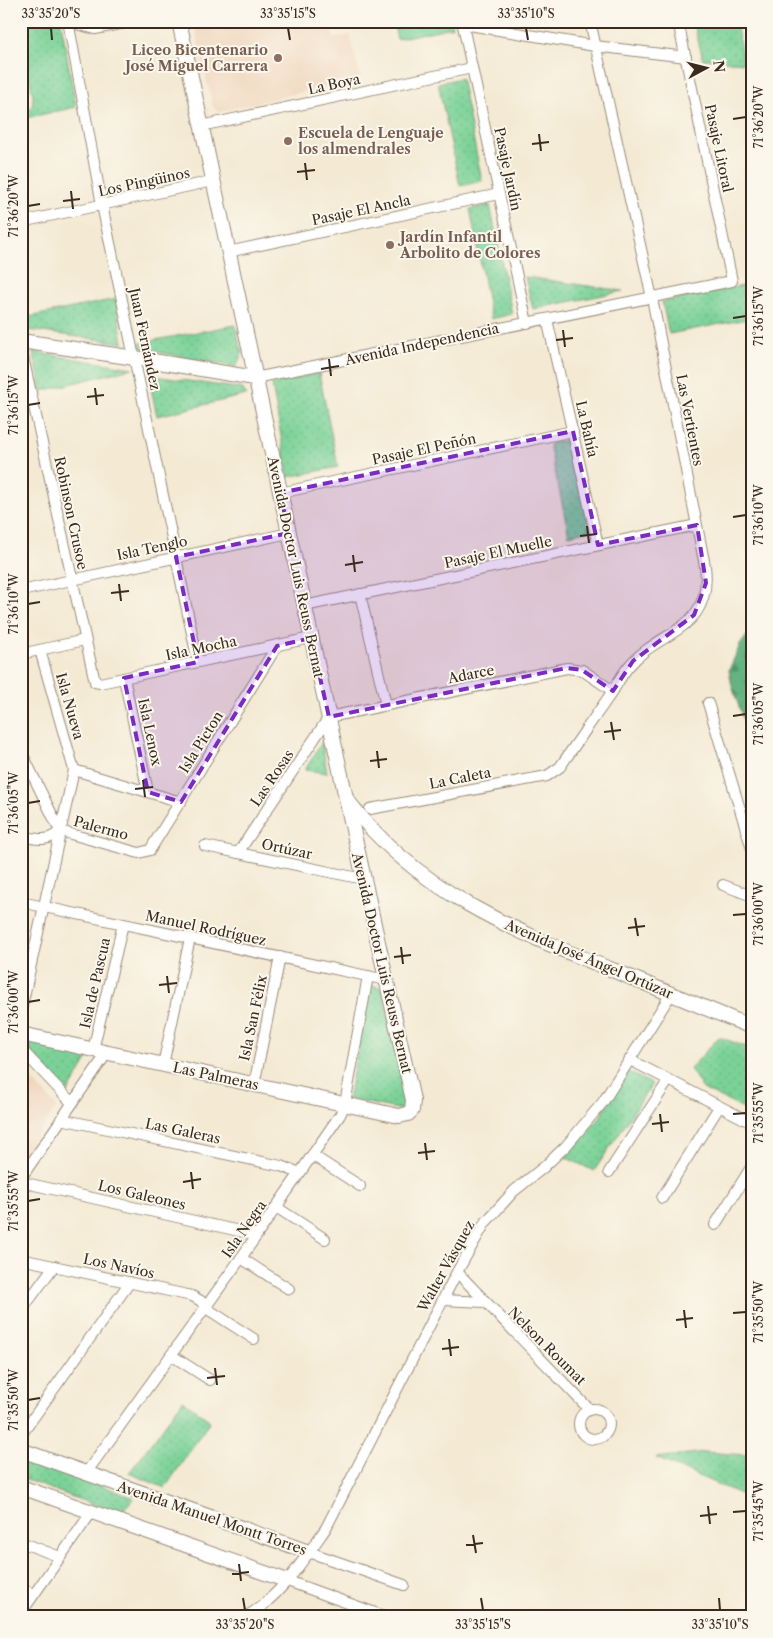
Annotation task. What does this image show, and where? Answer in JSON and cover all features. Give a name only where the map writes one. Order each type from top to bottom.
[{"type":"street","name":"Juan Fernández","points":[[68,21],[102,205],[198,662]]},
{"type":"street","points":[[73,21],[96,27],[125,21]]},
{"type":"street","name":"Avenida Doctor Luis Reuss Bernat","points":[[179,21],[328,717],[413,1100],[410,1113]]},
{"type":"street","name":"Las Vertientes","points":[[554,772],[560,767],[613,691],[627,667],[688,622],[699,607],[705,592],[706,575],[652,298],[590,21]]},
{"type":"street","name":"Pasaje Litoral","points":[[678,21],[732,281]]},
{"type":"street","points":[[463,23],[595,46],[686,57]]},
{"type":"street","name":"Pasaje Jardín","points":[[463,23],[527,323]]},
{"type":"street","name":"La Boya","points":[[201,126],[472,68]]},
{"type":"street","points":[[21,86],[24,91],[21,101]]},
{"type":"street","name":"Los Pingüinos","points":[[21,222],[213,181]]},
{"type":"street","name":"Pasaje El Ancla","points":[[228,252],[500,194]]},
{"type":"street","name":"Avenida Independencia","points":[[21,341],[255,378],[732,281]]},
{"type":"street","name":"La Bahía","points":[[547,319],[574,431],[598,545]]},
{"type":"street","name":"Robinson Crusoe","points":[[21,348],[93,680],[96,683]]},
{"type":"street","name":"Pasaje El Peñón","points":[[280,493],[574,431]]},
{"type":"street","name":"Pasaje El Muelle","points":[[304,606],[697,525]]},
{"type":"street","name":"Isla Tenglo","points":[[21,591],[289,533]]},
{"type":"street","points":[[360,594],[386,705]]},
{"type":"street","name":"Isla Mocha","points":[[96,683],[312,638]]},
{"type":"street","points":[[21,654],[85,640]]},
{"type":"street","name":"Isla Picton","points":[[147,852],[152,848],[277,646]]},
{"type":"street","name":"Isla Nueva","points":[[40,650],[74,770]]},
{"type":"street","name":"Adarce","points":[[328,717],[572,668],[586,673],[613,691]]},
{"type":"street","name":"Isla Lenox","points":[[124,678],[148,792]]},
{"type":"street","points":[[708,703],[752,849]]},
{"type":"street","name":"Las Rosas","points":[[238,853],[328,717]]},
{"type":"street","points":[[21,751],[24,762],[60,831]]},
{"type":"street","points":[[21,1010],[74,770],[180,802]]},
{"type":"street","name":"La Caleta","points":[[370,809],[548,776],[554,772]]},
{"type":"street","name":"Avenida José Ángel Ortúzar","points":[[346,798],[392,851],[425,878],[456,899],[541,942],[752,1027]]},
{"type":"street","name":"Palermo","points":[[21,836],[42,840],[52,837],[60,831],[139,853],[147,852]]},
{"type":"street","name":"Ortúzar","points":[[205,846],[364,879]]},
{"type":"street","points":[[723,885],[752,896]]},
{"type":"street","name":"Manuel Rodríguez","points":[[21,902],[386,980]]},
{"type":"street","name":"Isla de Pascua","points":[[93,1050],[123,924]]},
{"type":"street","points":[[163,1065],[190,938]]},
{"type":"street","name":"Isla San Félix","points":[[254,1084],[280,957]]},
{"type":"street","name":"Isla Negra","points":[[86,1473],[242,1258],[340,1115],[344,1104],[368,976]]},
{"type":"street","name":"Walter Vásquez","points":[[245,1617],[270,1599],[309,1552],[326,1528],[457,1272],[491,1214],[514,1191],[544,1168],[566,1146],[603,1102],[671,994]]},
{"type":"street","name":"Las Palmeras","points":[[21,1034],[399,1116],[406,1116],[410,1113]]},
{"type":"street","points":[[21,1050],[72,1103]]},
{"type":"street","points":[[21,1178],[25,1162],[61,1119],[107,1052]]},
{"type":"street","points":[[630,1060],[752,1123]]},
{"type":"street","points":[[609,1172],[668,1081]]},
{"type":"street","points":[[662,1198],[719,1107]]},
{"type":"street","name":"Las Galeras","points":[[61,1119],[281,1166],[300,1173]]},
{"type":"street","points":[[312,1155],[360,1186]]},
{"type":"street","points":[[714,1224],[752,1166]]},
{"type":"street","name":"Los Galeones","points":[[21,1182],[257,1235]]},
{"type":"street","points":[[276,1207],[325,1239]]},
{"type":"street","points":[[242,1258],[289,1289]]},
{"type":"street","name":"Los Navíos","points":[[21,1259],[192,1296],[201,1300],[206,1308],[254,1339]]},
{"type":"street","points":[[21,1311],[54,1266]]},
{"type":"street","name":"Nelson Roumat","points":[[457,1272],[484,1302],[590,1409]]},
{"type":"street","points":[[21,1435],[130,1282]]},
{"type":"street","points":[[443,1300],[484,1302]]},
{"type":"street","points":[[171,1356],[210,1380]]},
{"type":"street","name":"Avenida Manuel Montt Torres","points":[[21,1450],[404,1585]]},
{"type":"street","points":[[21,1487],[386,1617]]},
{"type":"street","points":[[21,1613],[91,1513]]},
{"type":"street","points":[[21,1542],[60,1557]]},
{"type":"street","points":[[21,1589],[34,1594]]},
{"type":"highlighted area","points":[[573,431],[598,545],[697,525],[706,583],[694,615],[633,661],[613,691],[582,670],[567,668],[329,717],[311,638],[277,646],[181,802],[148,792],[124,678],[198,662],[176,557],[289,533],[280,493]]},
{"type":"shaded area","name":"Liceo Bicentenario José Miguel Carrera","points":[[196,21],[330,21],[334,38],[350,35],[360,78],[219,112],[213,107],[194,24]]},
{"type":"shaded area","points":[[21,1067],[57,1107],[23,1154],[21,1152]]},
{"type":"green space","points":[[21,21],[61,22],[76,107],[21,119],[21,115],[32,107],[33,96],[30,79],[21,63]]},
{"type":"green space","points":[[393,21],[451,21],[452,27],[397,39]]},
{"type":"green space","points":[[693,21],[736,21],[743,63],[703,59]]},
{"type":"green space","points":[[461,78],[482,181],[460,186],[438,83]]},
{"type":"green space","points":[[490,205],[512,314],[491,319],[470,209]]},
{"type":"green space","points":[[526,277],[623,291],[533,309]]},
{"type":"green space","points":[[752,284],[752,318],[669,334],[662,302]]},
{"type":"green space","points":[[116,299],[123,343],[28,330],[24,318]]},
{"type":"green space","points":[[235,325],[242,353],[236,367],[142,349],[139,343]]},
{"type":"green space","points":[[33,352],[133,368],[42,391]]},
{"type":"green space","points":[[319,373],[338,467],[288,477],[272,384]]},
{"type":"green space","points":[[148,375],[243,389],[246,395],[157,416]]},
{"type":"green space","points":[[570,439],[590,530],[569,535],[549,444]]},
{"type":"green space","points":[[752,629],[752,746],[732,686],[729,670],[740,645]]},
{"type":"green space","points":[[322,742],[327,773],[305,770]]},
{"type":"green space","points":[[370,985],[382,988],[406,1099],[406,1104],[402,1110],[348,1099]]},
{"type":"green space","points":[[719,1037],[752,1049],[752,1113],[703,1089],[690,1069]]},
{"type":"green space","points":[[33,1040],[91,1053],[67,1094],[29,1051]]},
{"type":"green space","points":[[626,1071],[652,1084],[594,1171],[563,1156],[599,1119]]},
{"type":"green space","points":[[183,1400],[210,1421],[165,1488],[129,1473]]},
{"type":"green space","points":[[704,1452],[752,1457],[752,1499],[656,1458]]},
{"type":"green space","points":[[21,1455],[134,1498],[119,1514],[21,1478]]},
{"type":"place","name":"Liceo Bicentenario José Miguel Carrera","points":[[278,58]]},
{"type":"place","name":"Escuela de Lenguaje los almendrales","points":[[288,141]]},
{"type":"place","name":"Jardín Infantil Arbolito de Colores","points":[[390,245]]}]
